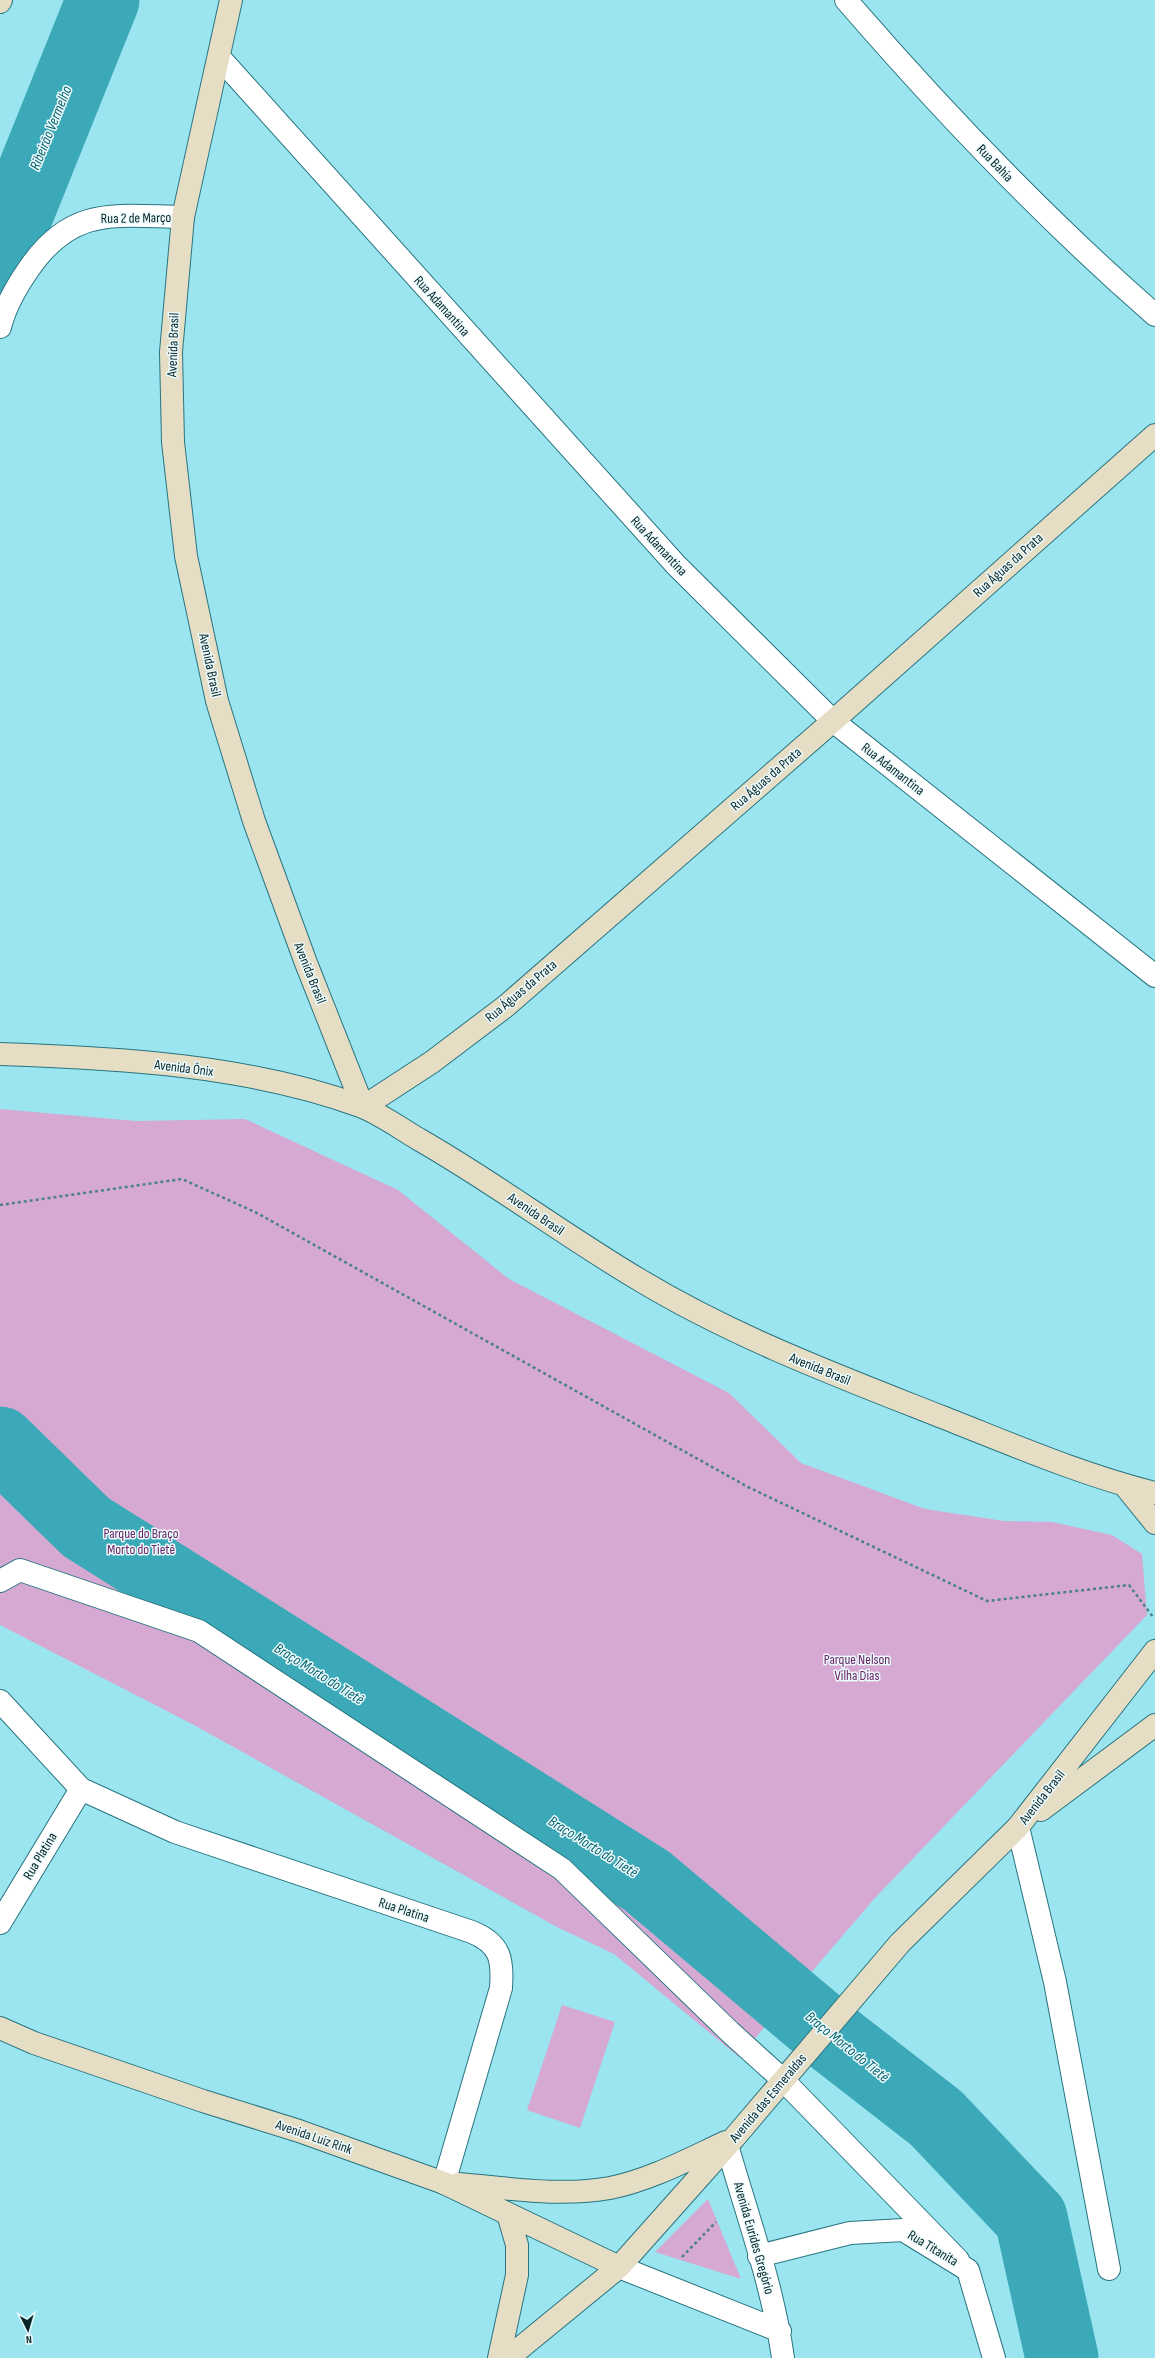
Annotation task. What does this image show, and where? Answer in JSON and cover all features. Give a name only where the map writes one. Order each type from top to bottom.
[{"type":"main road","name":"Avenida Brasil","points":[[231,0],[183,217],[175,290],[171,397],[173,442],[186,556],[217,701],[254,821],[306,963],[363,1107],[457,1161],[548,1224],[641,1281],[749,1339],[974,1430],[1125,1486],[1155,1493]]},
{"type":"main road","name":"Rua Águas da Prata","points":[[363,1107],[432,1062],[506,1006],[833,721],[1155,435]]},
{"type":"main road","name":"Avenida Ônix","points":[[0,1054],[76,1057],[183,1067],[282,1082],[363,1107]]},
{"type":"main road","points":[[1125,1486],[1155,1523]]},
{"type":"main road","name":"Avenida Brasil","points":[[1018,1827],[1155,1651]]},
{"type":"main road","name":"Avenida Brasil","points":[[1018,1827],[1155,1725]]},
{"type":"main road","name":"Avenida das Esmeraldas","points":[[508,2358],[619,2266],[731,2142],[900,1943],[1018,1827]]},
{"type":"main road","name":"Avenida Luiz Rink","points":[[0,2028],[42,2045],[203,2101],[299,2131],[444,2183],[619,2266]]},
{"type":"main road","points":[[444,2183],[544,2192],[610,2188],[649,2176],[731,2142]]},
{"type":"main road","points":[[498,2358],[517,2275],[517,2245],[508,2214]]},
{"type":"street","name":"Rua Bahia","points":[[846,0],[919,84],[1003,172],[1101,268],[1155,315]]},
{"type":"street","name":"Rua Adamantina","points":[[219,57],[676,565],[833,721],[1155,976]]},
{"type":"street","name":"Rua 2 de Março","points":[[0,327],[21,280],[41,251],[75,225],[93,218],[112,216],[183,217]]},
{"type":"street","points":[[0,1581],[20,1570],[199,1631],[562,1868],[730,2032],[783,2080],[968,2270]]},
{"type":"street","name":"Rua Platina","points":[[0,1701],[81,1789],[175,1832],[472,1932],[484,1937],[492,1945],[499,1955],[501,1962],[501,1988],[444,2183]]},
{"type":"street","name":"Rua Platina","points":[[0,1923],[81,1789]]},
{"type":"street","points":[[1018,1827],[1055,1982],[1109,2269]]},
{"type":"street","name":"Avenida Eurides Gregório","points":[[731,2142],[742,2196],[780,2331],[783,2358]]},
{"type":"street","name":"Rua Titanita","points":[[759,2256],[850,2234],[902,2230],[968,2270],[994,2358]]},
{"type":"street","points":[[619,2266],[780,2331]]},
{"type":"path","points":[[0,1205],[182,1179],[257,1213],[748,1487],[987,1601],[1129,1585],[1153,1617]]},
{"type":"path","points":[[657,2282],[742,2196]]},
{"type":"green space","points":[[0,1109],[136,1121],[245,1119],[398,1190],[509,1279],[729,1393],[801,1463],[925,1509],[1004,1521],[1052,1522],[1112,1535],[1142,1554],[1147,1615],[874,1899],[739,2057],[614,1954],[557,1927],[192,1724],[0,1625]]},
{"type":"green space","points":[[562,2005],[615,2022],[580,2128],[527,2110]]},
{"type":"green space","points":[[708,2199],[741,2279],[655,2252]]},
{"type":"waterway","name":"Ribeirão Vermelho","points":[[0,256],[103,0]]},
{"type":"waterway","name":"Braço Morto do Tietê","points":[[0,1443],[86,1527],[647,1881],[837,2041],[936,2118],[1031,2218],[1062,2358]]},
{"type":"park label","name":"Parque do Braço Morto do Tietê","points":[[141,1542]]},
{"type":"park label","name":"Parque Nelson Vilha Dias","points":[[857,1668]]}]
